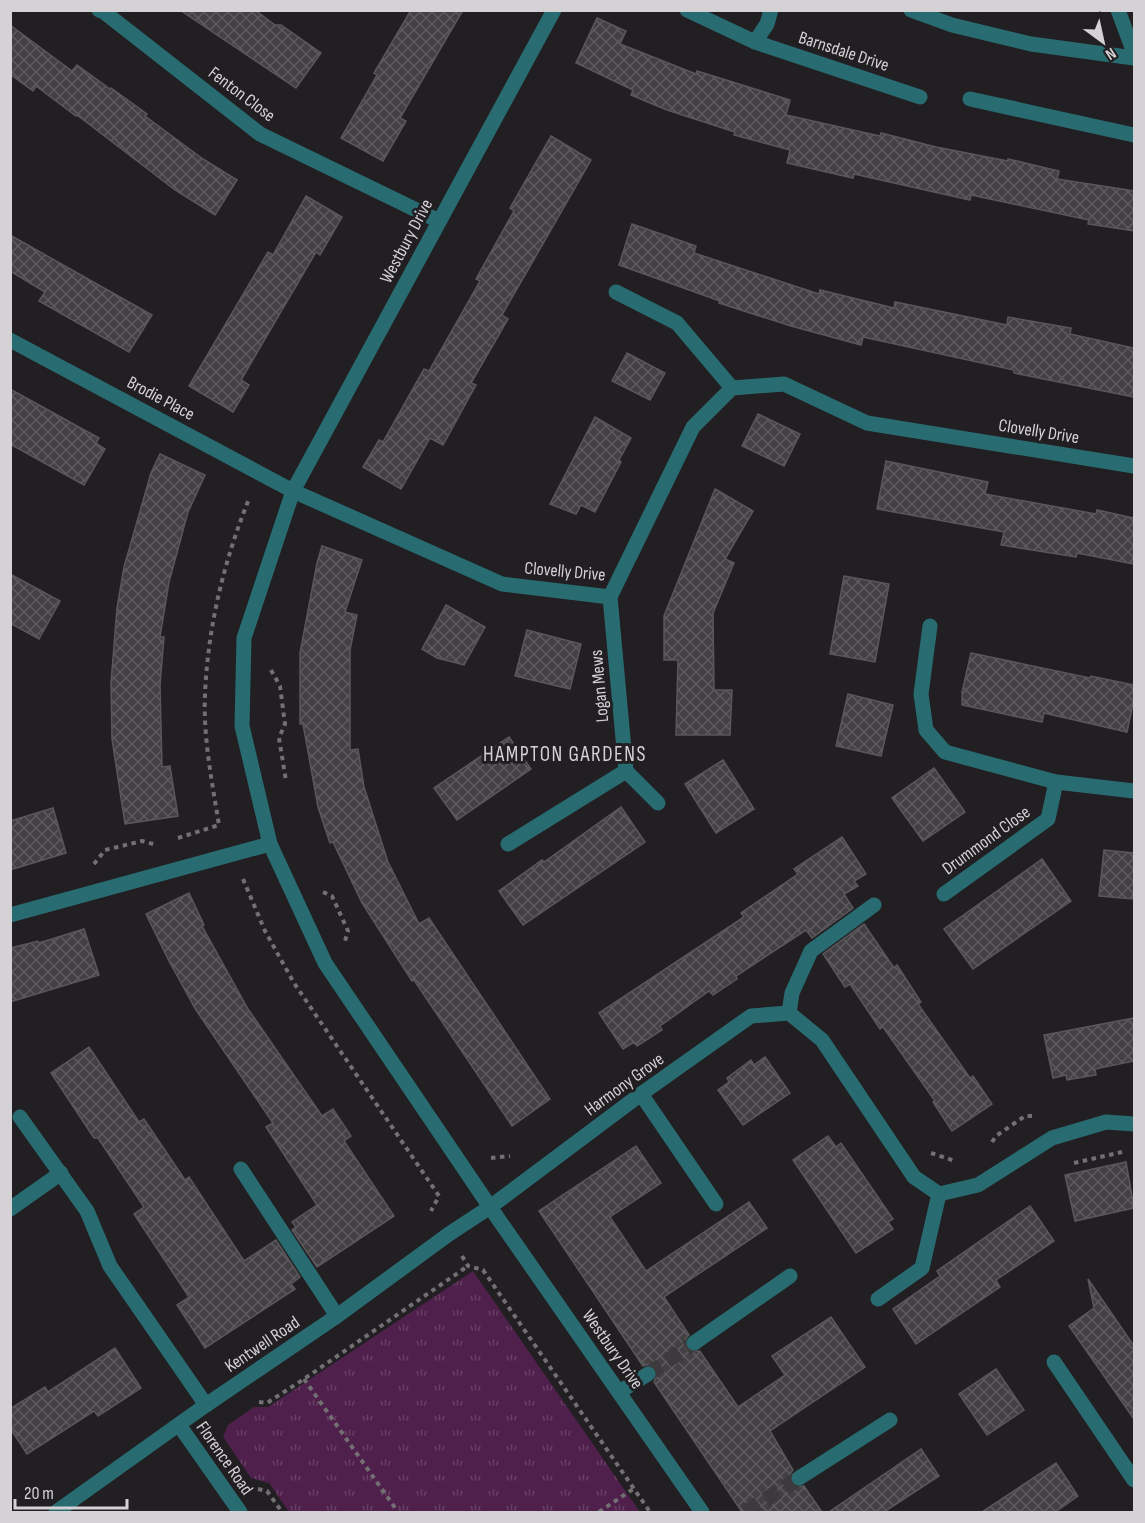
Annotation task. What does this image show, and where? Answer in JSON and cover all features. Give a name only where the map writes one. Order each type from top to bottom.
[{"type":"street","name":"Fenton Close","points":[[99,10],[260,134],[439,221]]},
{"type":"street","name":"Westbury Drive","points":[[554,10],[293,491],[244,638],[242,726],[270,844],[325,963],[490,1207],[702,1512]]},
{"type":"street","name":"Barnsdale Drive","points":[[687,10],[755,42],[920,97]]},
{"type":"street","points":[[755,42],[767,24],[771,10]]},
{"type":"street","points":[[911,10],[952,25],[1031,44],[1134,55],[1118,10]]},
{"type":"street","points":[[970,99],[1134,135]]},
{"type":"street","points":[[616,292],[677,323],[732,388]]},
{"type":"street","name":"Brodie Place","points":[[10,340],[293,491]]},
{"type":"street","name":"Clovelly Drive","points":[[293,491],[502,584],[610,597],[693,427],[732,388],[784,384],[867,423],[1134,466]]},
{"type":"street","name":"Logan Mews","points":[[610,597],[626,771]]},
{"type":"street","points":[[930,626],[921,694],[926,730],[945,752],[1056,782],[1134,791]]},
{"type":"street","points":[[508,844],[626,771],[658,803]]},
{"type":"street","name":"Drummond Close","points":[[944,894],[1048,819],[1056,782]]},
{"type":"street","points":[[10,915],[270,844]]},
{"type":"street","points":[[874,904],[811,951],[792,993],[789,1013],[822,1040],[914,1177],[939,1194],[978,1185],[1052,1138],[1106,1122],[1134,1124]]},
{"type":"street","name":"Harmony Grove","points":[[490,1207],[641,1094],[751,1016],[789,1013]]},
{"type":"street","points":[[641,1094],[716,1204]]},
{"type":"street","points":[[20,1117],[87,1211],[110,1266],[206,1405]]},
{"type":"street","points":[[240,1169],[337,1316]]},
{"type":"street","points":[[10,1209],[61,1173]]},
{"type":"street","points":[[878,1299],[922,1268],[939,1194]]},
{"type":"street","name":"Kentwell Road","points":[[56,1512],[490,1207]]},
{"type":"street","points":[[694,1342],[790,1276]]},
{"type":"street","points":[[1054,1362],[1134,1480]]},
{"type":"street","points":[[619,1392],[648,1374]]},
{"type":"street","points":[[799,1478],[890,1420]]},
{"type":"street","name":"Florence Road","points":[[178,1425],[240,1512]]},
{"type":"path","points":[[177,838],[219,825],[209,763],[205,695],[213,616],[232,540],[259,473]]},
{"type":"path","points":[[269,666],[280,686],[285,724],[279,738],[287,790]]},
{"type":"path","points":[[83,867],[94,865],[105,850],[142,841],[156,845],[166,842]]},
{"type":"path","points":[[240,871],[265,931],[294,983],[439,1196],[433,1210],[424,1216]]},
{"type":"path","points":[[313,888],[332,896],[348,931],[343,949]]},
{"type":"path","points":[[988,1146],[996,1136],[1025,1116],[1043,1116]]},
{"type":"path","points":[[1066,1164],[1130,1151]]},
{"type":"path","points":[[929,1152],[952,1162],[959,1161]]},
{"type":"path","points":[[484,1153],[492,1158],[516,1156]]},
{"type":"path","points":[[252,1402],[267,1403],[468,1266],[483,1270],[650,1512]]},
{"type":"path","points":[[304,1379],[398,1512]]},
{"type":"path","points":[[599,1512],[633,1489]]},
{"type":"green space","points":[[473,1271],[640,1512],[289,1512],[269,1483],[251,1478],[223,1437],[228,1425],[254,1407],[268,1407]]},
{"type":"building","points":[[180,10],[255,10],[321,53],[296,88]]},
{"type":"building","points":[[411,10],[463,10],[400,118],[406,121],[383,161],[341,138],[377,75],[374,73]]},
{"type":"building","points":[[597,18],[626,31],[620,44],[696,74],[697,71],[790,100],[786,115],[1059,171],[1057,179],[1134,191],[1134,231],[1088,224],[1089,220],[971,195],[970,200],[854,174],[853,178],[787,163],[790,150],[734,135],[735,132],[667,110],[631,95],[633,90],[576,63]]},
{"type":"building","points":[[10,25],[72,71],[77,65],[111,88],[203,159],[237,180],[215,215],[175,190],[36,86],[33,91],[10,74]]},
{"type":"building","points":[[551,136],[591,160],[502,315],[508,319],[471,383],[476,385],[443,445],[430,438],[401,489],[363,467],[379,440],[383,442],[424,369],[429,371],[480,281],[476,279],[514,211],[510,208]]},
{"type":"building","points":[[306,196],[342,217],[320,255],[316,252],[241,380],[249,385],[233,412],[189,386],[268,252],[273,255]]},
{"type":"building","points":[[632,224],[696,246],[694,253],[819,294],[820,290],[894,308],[895,302],[1007,325],[1008,317],[1071,328],[1070,334],[1134,348],[1134,397],[1014,373],[1014,370],[863,337],[861,345],[719,303],[720,301],[619,265]]},
{"type":"building","points":[[10,235],[152,315],[129,352],[39,301],[45,292],[10,271]]},
{"type":"building","points":[[627,353],[665,373],[650,400],[612,381]]},
{"type":"building","points":[[10,389],[99,438],[96,443],[105,449],[84,485],[10,444]]},
{"type":"building","points":[[758,414],[800,434],[784,466],[742,446]]},
{"type":"building","points":[[595,417],[631,438],[595,512],[581,505],[576,514],[550,504]]},
{"type":"building","points":[[160,454],[205,475],[188,512],[169,582],[160,637],[164,637],[160,685],[162,767],[170,766],[178,816],[125,824],[112,739],[111,683],[117,608],[124,567],[151,473]]},
{"type":"building","points":[[886,461],[988,482],[985,494],[1096,514],[1097,510],[1134,518],[1134,564],[1077,553],[1076,557],[1001,545],[1004,532],[877,509]]},
{"type":"building","points":[[715,489],[753,511],[725,559],[734,563],[713,613],[714,690],[732,690],[730,735],[676,735],[678,660],[664,660],[664,616]]},
{"type":"building","points":[[322,546],[362,560],[345,612],[357,615],[350,650],[350,750],[358,749],[364,787],[388,862],[419,924],[429,918],[550,1099],[512,1126],[414,980],[412,981],[362,903],[333,842],[330,843],[318,807],[303,724],[300,724],[300,653]]},
{"type":"building","points":[[10,574],[60,601],[39,639],[10,623]]},
{"type":"building","points":[[844,576],[889,584],[875,662],[830,654]]},
{"type":"building","points":[[446,605],[485,627],[464,665],[437,658],[422,649]]},
{"type":"building","points":[[527,630],[581,644],[570,689],[515,676]]},
{"type":"building","points":[[971,653],[1134,685],[1134,699],[1127,732],[1044,713],[1042,722],[962,705],[962,692]]},
{"type":"building","points":[[848,694],[893,705],[881,756],[836,746]]},
{"type":"building","points":[[509,737],[531,769],[457,820],[434,788]]},
{"type":"building","points":[[723,760],[754,809],[716,833],[685,784]]},
{"type":"building","points":[[934,768],[965,812],[923,841],[892,798]]},
{"type":"building","points":[[621,807],[645,842],[523,925],[499,891]]},
{"type":"building","points":[[53,808],[66,853],[10,870],[10,821]]},
{"type":"building","points":[[842,837],[866,874],[854,881],[858,886],[844,894],[853,908],[812,938],[806,930],[736,976],[737,979],[713,995],[709,991],[660,1026],[662,1030],[637,1046],[634,1042],[623,1049],[599,1013],[744,917],[741,913],[798,874],[794,869]]},
{"type":"building","points":[[1104,850],[1134,853],[1134,899],[1099,896]]},
{"type":"building","points":[[1042,859],[1071,901],[973,969],[944,929]]},
{"type":"building","points":[[189,893],[204,925],[202,926],[248,1009],[322,1116],[333,1109],[351,1136],[344,1141],[394,1216],[317,1267],[292,1230],[296,1227],[292,1222],[317,1205],[266,1127],[273,1123],[196,1010],[146,914]]},
{"type":"building","points":[[864,924],[894,968],[897,965],[921,1002],[918,1004],[970,1078],[973,1076],[992,1104],[952,1131],[933,1102],[935,1101],[883,1027],[880,1029],[850,984],[845,987],[823,954]]},
{"type":"building","points":[[84,929],[99,975],[10,1002],[10,948],[38,941],[39,943]]},
{"type":"building","points":[[1134,1018],[1134,1061],[1095,1069],[1096,1075],[1067,1080],[1066,1075],[1053,1078],[1044,1035]]},
{"type":"building","points":[[89,1047],[139,1122],[144,1119],[185,1180],[189,1177],[244,1261],[276,1240],[300,1277],[291,1284],[295,1289],[205,1348],[177,1305],[189,1297],[134,1214],[144,1207],[51,1073]]},
{"type":"building","points":[[765,1057],[790,1093],[743,1125],[718,1090],[729,1082],[727,1078],[751,1060],[754,1065]]},
{"type":"building","points":[[828,1136],[836,1147],[841,1143],[893,1219],[888,1222],[893,1229],[856,1253],[793,1160]]},
{"type":"building","points":[[636,1146],[661,1183],[610,1217],[646,1271],[749,1202],[767,1228],[664,1297],[689,1335],[685,1339],[686,1348],[690,1352],[700,1351],[738,1407],[785,1375],[772,1356],[831,1317],[865,1367],[770,1431],[793,1470],[790,1474],[791,1483],[795,1487],[804,1486],[822,1512],[742,1512],[654,1382],[658,1374],[656,1368],[648,1364],[643,1366],[539,1211]]},
{"type":"building","points":[[1126,1162],[1134,1208],[1075,1221],[1065,1175]]},
{"type":"building","points":[[1030,1206],[1054,1241],[996,1280],[1000,1287],[916,1344],[893,1309],[940,1276],[937,1271]]},
{"type":"building","points":[[1088,1279],[1134,1346],[1134,1419],[1069,1326],[1094,1308]]},
{"type":"building","points":[[115,1348],[141,1388],[98,1416],[94,1411],[27,1454],[10,1428],[10,1409],[45,1387],[48,1392]]},
{"type":"building","points":[[996,1369],[1024,1410],[987,1435],[959,1394]]},
{"type":"building","points":[[921,1449],[939,1476],[884,1512],[829,1512]]},
{"type":"building","points":[[1056,1463],[1078,1496],[1055,1512],[982,1512]]},
{"type":"tunnel","points":[[648,1374],[694,1343]]},
{"type":"tunnel","points":[[746,1512],[799,1478]]},
{"type":"district","name":"HAMPTON GARDENS","points":[[565,754]]}]
